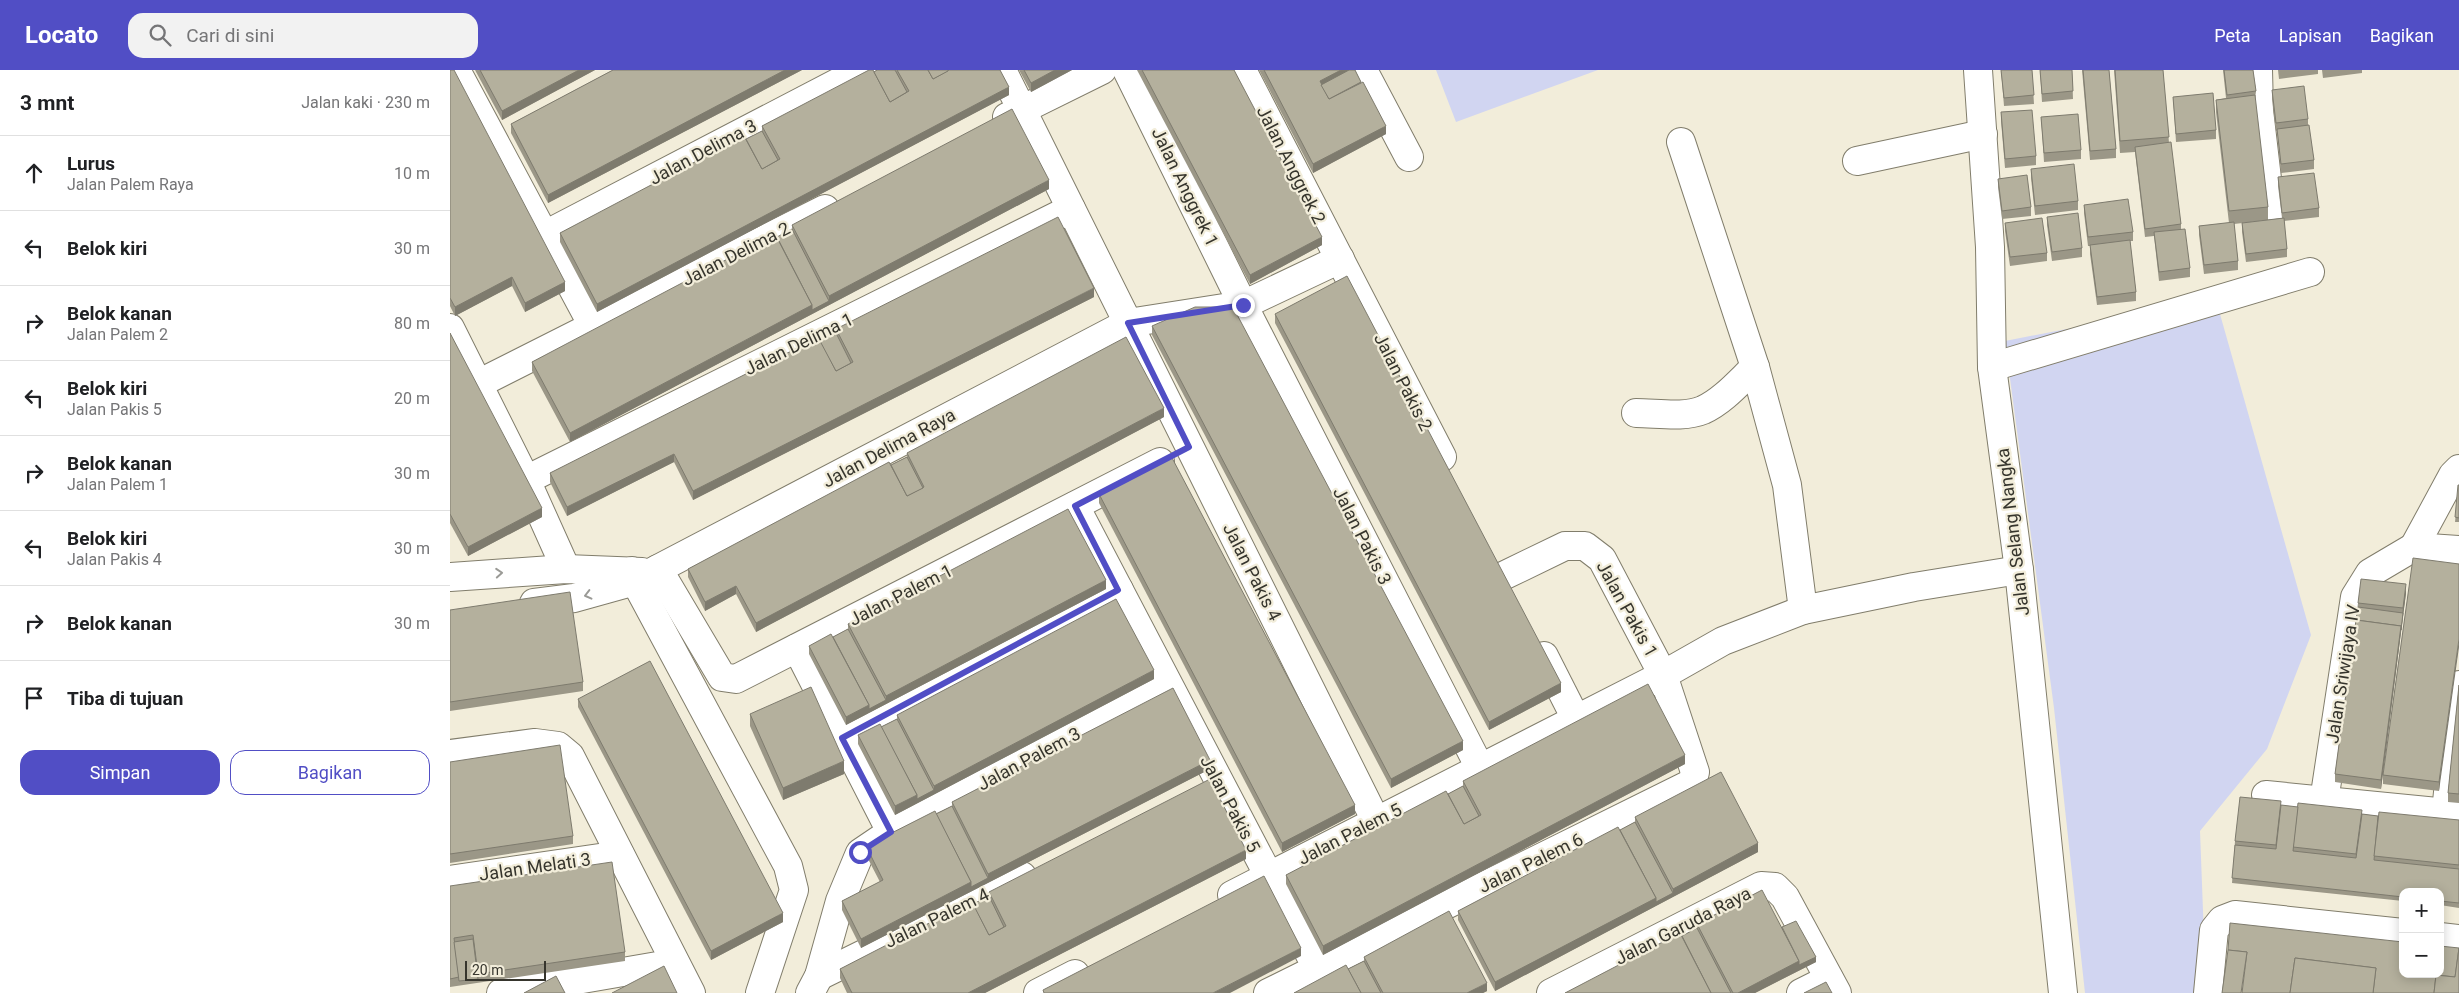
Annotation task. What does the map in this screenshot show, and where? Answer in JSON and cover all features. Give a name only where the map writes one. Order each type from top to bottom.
[{"type":"street","points":[[456,70],[593,326]]},
{"type":"street","name":"Jalan Pakis 4","points":[[1002,70],[1376,821]]},
{"type":"street","points":[[987,127],[1102,70]]},
{"type":"street","name":"Jalan Anggrek 1","points":[[1127,70],[1243,305]]},
{"type":"street","name":"Jalan Anggrek 2","points":[[1242,70],[1340,259]]},
{"type":"street","points":[[1363,70],[1409,157]]},
{"type":"street","name":"Jalan Selang Nangka","points":[[1978,70],[1990,247],[1992,367],[2019,570],[2063,993]]},
{"type":"street","points":[[2258,70],[2259,110],[2271,213]]},
{"type":"street","name":"Jalan Delima 3","points":[[545,235],[852,72]]},
{"type":"street","points":[[492,137],[517,124]]},
{"type":"street","points":[[1857,161],[1983,134]]},
{"type":"street","points":[[1681,142],[1755,367],[1787,485],[1803,610]]},
{"type":"street","name":"Jalan Delima 2","points":[[478,384],[847,198]]},
{"type":"street","name":"Jalan Delima 1","points":[[526,480],[1072,209]]},
{"type":"street","name":"Jalan Delima Raya","points":[[507,606],[574,598],[643,573],[1128,323],[1243,305],[1340,259]]},
{"type":"street","name":"Jalan Pakis 2","points":[[1340,259],[1453,479]]},
{"type":"street","points":[[1992,367],[2310,272]]},
{"type":"street","name":"Jalan Pakis 3","points":[[1243,305],[1480,768]]},
{"type":"street","points":[[450,328],[526,480],[566,569]]},
{"type":"street","points":[[1636,413],[1688,414],[1703,410],[1716,402],[1755,367]]},
{"type":"street","name":"Jalan Palem 1","points":[[643,573],[722,677],[736,679],[1189,447]]},
{"type":"street","points":[[2459,469],[2414,547],[2459,550]]},
{"type":"street","name":"Jalan Pakis 5","points":[[1075,506],[1168,686],[1209,785],[1268,876],[1317,968]]},
{"type":"street","name":"Jalan Pakis 1","points":[[1503,576],[1565,546],[1585,546],[1602,559],[1663,675]]},
{"type":"street","name":"Jalan Sriwijaya IV","points":[[2324,800],[2355,596],[2370,573],[2414,547]]},
{"type":"street","points":[[1489,550],[1516,601]]},
{"type":"street","points":[[451,575],[566,569],[643,573],[788,866],[794,890],[760,993]]},
{"type":"street","name":"Jalan Palem 5","points":[[1206,908],[1663,675],[1722,641],[1803,610],[1914,587],[2019,570]]},
{"type":"street","points":[[842,738],[1118,590]]},
{"type":"street","points":[[1533,635],[1576,719]]},
{"type":"street","points":[[797,648],[891,832]]},
{"type":"street","name":"Jalan Palem 6","points":[[1268,993],[1692,783],[1695,772],[1663,675]]},
{"type":"street","points":[[2266,795],[2452,813],[2459,685]]},
{"type":"street","name":"Jalan Palem 3","points":[[814,984],[840,901],[860,852],[891,832],[1168,686]]},
{"type":"street","points":[[450,754],[536,742],[558,746],[570,756],[691,993]]},
{"type":"street","name":"Jalan Melati 3","points":[[450,880],[620,855]]},
{"type":"street","name":"Jalan Palem 4","points":[[814,984],[1040,867]]},
{"type":"street","name":"Jalan Garuda Raya","points":[[1551,993],[1761,886],[1775,888],[1785,897],[1833,986]]},
{"type":"street","points":[[2208,993],[2214,930],[2222,920],[2235,915],[2399,933]]},
{"type":"street","points":[[2444,937],[2459,939]]},
{"type":"street","points":[[1038,993],[1100,962]]},
{"type":"street","points":[[501,993],[563,988],[675,963]]},
{"type":"street","points":[[1800,993],[1833,986]]},
{"type":"shaded area","points":[[1436,70],[1598,70],[1456,122]]},
{"type":"shaded area","points":[[2216,300],[2311,635],[2267,749],[2200,831],[2206,991],[2201,993],[2085,993],[2054,708],[2005,341]]},
{"type":"building","points":[[450,70],[454,70],[565,282],[525,303],[512,277],[455,307],[450,298]]},
{"type":"building","points":[[480,70],[579,70],[502,111]]},
{"type":"building","points":[[613,70],[785,70],[548,195],[511,124]]},
{"type":"building","points":[[869,70],[873,70],[890,102],[909,91],[897,70],[928,70],[933,79],[949,70],[1000,70],[1009,87],[597,304],[560,233],[744,136],[762,169],[780,159],[762,126]]},
{"type":"building","points":[[877,70],[895,70],[907,92],[890,102],[874,72]]},
{"type":"building","points":[[928,70],[948,70],[948,71],[933,79]]},
{"type":"building","points":[[1024,70],[1055,70],[1031,83]]},
{"type":"building","points":[[1142,70],[1234,70],[1322,237],[1250,275]]},
{"type":"building","points":[[1264,70],[1341,70],[1320,81],[1329,99],[1363,82],[1386,126],[1313,164]]},
{"type":"building","points":[[1349,70],[1355,70],[1361,82],[1329,99],[1321,85]]},
{"type":"building","points":[[2001,70],[2032,70],[2034,95],[2004,98]]},
{"type":"building","points":[[2040,70],[2072,70],[2073,91],[2042,94]]},
{"type":"building","points":[[2083,70],[2109,70],[2116,149],[2090,151]]},
{"type":"building","points":[[2115,70],[2163,70],[2169,137],[2120,141]]},
{"type":"building","points":[[2224,70],[2253,70],[2256,91],[2227,95]]},
{"type":"building","points":[[2304,86],[2308,119],[2276,123],[2272,90]]},
{"type":"building","points":[[2213,93],[2216,130],[2176,134],[2173,97]]},
{"type":"building","points":[[2255,95],[2268,207],[2229,211],[2216,100]]},
{"type":"building","points":[[1012,109],[1049,180],[829,296],[792,225]]},
{"type":"building","points":[[2032,110],[2036,156],[2005,159],[2001,112]]},
{"type":"building","points":[[2078,114],[2081,150],[2044,153],[2041,117]]},
{"type":"building","points":[[2309,125],[2314,160],[2281,164],[2277,129]]},
{"type":"building","points":[[762,131],[778,160],[762,169],[746,139]]},
{"type":"building","points":[[2171,142],[2181,224],[2145,229],[2135,147]]},
{"type":"building","points":[[2074,164],[2078,201],[2035,206],[2031,169]]},
{"type":"building","points":[[2314,173],[2319,208],[2282,213],[2278,177]]},
{"type":"building","points":[[2027,175],[2031,207],[2002,211],[1998,179]]},
{"type":"building","points":[[2128,199],[2133,232],[2088,237],[2084,205]]},
{"type":"building","points":[[2078,213],[2082,248],[2052,252],[2047,217]]},
{"type":"building","points":[[1058,217],[1094,288],[693,491],[674,454],[567,507],[550,473],[819,337],[836,371],[853,362],[836,329]]},
{"type":"building","points":[[2042,218],[2047,253],[2010,257],[2005,223]]},
{"type":"building","points":[[2284,218],[2287,249],[2246,254],[2242,223]]},
{"type":"building","points":[[2234,222],[2238,261],[2204,265],[2199,226]]},
{"type":"building","points":[[792,229],[829,301],[812,310],[812,305],[777,237]]},
{"type":"building","points":[[2185,229],[2190,268],[2159,272],[2154,232]]},
{"type":"building","points":[[775,234],[812,305],[570,433],[532,362]]},
{"type":"building","points":[[2130,240],[2136,292],[2097,297],[2090,245]]},
{"type":"building","points":[[1347,276],[1561,683],[1489,722],[1275,314]]},
{"type":"building","points":[[1195,307],[1233,307],[1463,741],[1391,779],[1152,326]]},
{"type":"building","points":[[450,333],[542,508],[468,547],[450,514]]},
{"type":"building","points":[[836,333],[851,363],[836,371],[820,341]]},
{"type":"building","points":[[1126,337],[1164,408],[756,623],[736,586],[705,602],[688,569],[889,462],[907,496],[924,487],[907,453]]},
{"type":"building","points":[[1171,456],[1355,805],[1282,843],[1099,494]]},
{"type":"building","points":[[907,457],[923,488],[907,496],[891,465]]},
{"type":"building","points":[[2459,485],[2459,518],[2455,517]]},
{"type":"building","points":[[1068,509],[1106,580],[886,696],[848,624]]},
{"type":"building","points":[[2413,558],[2459,564],[2459,639],[2439,782],[2383,775]]},
{"type":"building","points":[[2361,579],[2406,584],[2403,608],[2358,603]]},
{"type":"building","points":[[570,592],[583,682],[450,702],[450,610]]},
{"type":"building","points":[[1116,599],[1154,670],[934,786],[897,715]]},
{"type":"building","points":[[2358,607],[2403,613],[2401,630],[2401,626],[2356,620]]},
{"type":"building","points":[[2356,620],[2401,626],[2381,780],[2335,774]]},
{"type":"building","points":[[848,629],[886,700],[869,709],[869,705],[833,637]]},
{"type":"building","points":[[831,634],[869,705],[846,717],[809,646]]},
{"type":"building","points":[[650,661],[783,913],[711,951],[578,699]]},
{"type":"building","points":[[1648,684],[1685,755],[1323,946],[1286,875],[1446,791],[1464,824],[1481,815],[1463,781]]},
{"type":"building","points":[[2459,685],[2459,794],[2448,793]]},
{"type":"building","points":[[811,687],[844,761],[783,788],[750,714]]},
{"type":"building","points":[[1173,688],[1210,760],[988,874],[952,802]]},
{"type":"building","points":[[897,719],[934,790],[917,799],[917,795],[881,727]]},
{"type":"building","points":[[880,724],[917,795],[895,806],[858,735]]},
{"type":"building","points":[[560,745],[573,836],[450,854],[450,762]]},
{"type":"building","points":[[1721,772],[1758,843],[1673,889],[1635,817]]},
{"type":"building","points":[[1210,779],[1246,850],[968,993],[852,993],[840,969],[972,901],[989,935],[1006,926],[989,892]]},
{"type":"building","points":[[1463,786],[1479,816],[1464,824],[1448,794]]},
{"type":"building","points":[[2240,797],[2281,801],[2276,845],[2235,841]]},
{"type":"building","points":[[2298,803],[2362,810],[2356,854],[2293,847]]},
{"type":"building","points":[[2281,805],[2298,807],[2293,851],[2356,858],[2362,814],[2378,816],[2374,860],[2459,869],[2459,903],[2444,901],[2444,888],[2399,888],[2399,897],[2232,878],[2235,845],[2276,849]]},
{"type":"building","points":[[952,806],[988,878],[971,887],[971,882],[936,814]]},
{"type":"building","points":[[935,811],[971,882],[861,939],[842,901],[883,880],[866,846]]},
{"type":"building","points":[[2379,812],[2459,820],[2459,865],[2374,856]]},
{"type":"building","points":[[1635,822],[1673,893],[1656,902],[1656,898],[1620,830]]},
{"type":"building","points":[[1618,827],[1656,898],[1495,982],[1458,911]]},
{"type":"building","points":[[612,862],[625,952],[478,974],[473,935],[454,938],[459,977],[450,979],[450,886]]},
{"type":"building","points":[[1264,876],[1301,948],[1213,993],[1044,993],[1043,990]]},
{"type":"building","points":[[1762,890],[1799,961],[1738,993],[1733,993],[1697,924]]},
{"type":"building","points":[[989,896],[1004,927],[989,935],[973,904]]},
{"type":"building","points":[[1449,911],[1487,983],[1467,993],[1383,993],[1364,957]]},
{"type":"building","points":[[1796,921],[1816,957],[1799,965],[1799,961],[1782,927]]},
{"type":"building","points":[[2230,923],[2399,942],[2399,978],[2436,978],[2434,993],[2373,993],[2376,968],[2295,958],[2290,993],[2242,993],[2247,952],[2228,950]]},
{"type":"building","points":[[1697,928],[1731,993],[1711,993],[1682,936]]},
{"type":"building","points":[[1680,933],[1711,993],[1565,993]]},
{"type":"building","points":[[473,939],[478,979],[459,981],[454,942]]},
{"type":"building","points":[[2444,946],[2459,948],[2455,977],[2444,976]]},
{"type":"building","points":[[2459,948],[2459,993],[2434,993],[2436,978],[2444,978],[2444,976],[2455,977]]},
{"type":"building","points":[[2228,950],[2247,952],[2241,993],[2222,993]]},
{"type":"building","points":[[2295,958],[2376,968],[2373,993],[2290,993]]},
{"type":"building","points":[[1364,961],[1381,993],[1361,993],[1348,969]]},
{"type":"building","points":[[1346,965],[1361,993],[1294,993]]},
{"type":"building","points":[[664,966],[677,993],[612,993]]},
{"type":"building","points":[[556,976],[565,993],[524,993]]},
{"type":"building","points":[[1826,982],[1832,993],[1804,993]]},
{"type":"route","points":[[860,852],[891,832],[842,738],[1118,590],[1075,506],[1189,447],[1128,323],[1243,305]]}]
